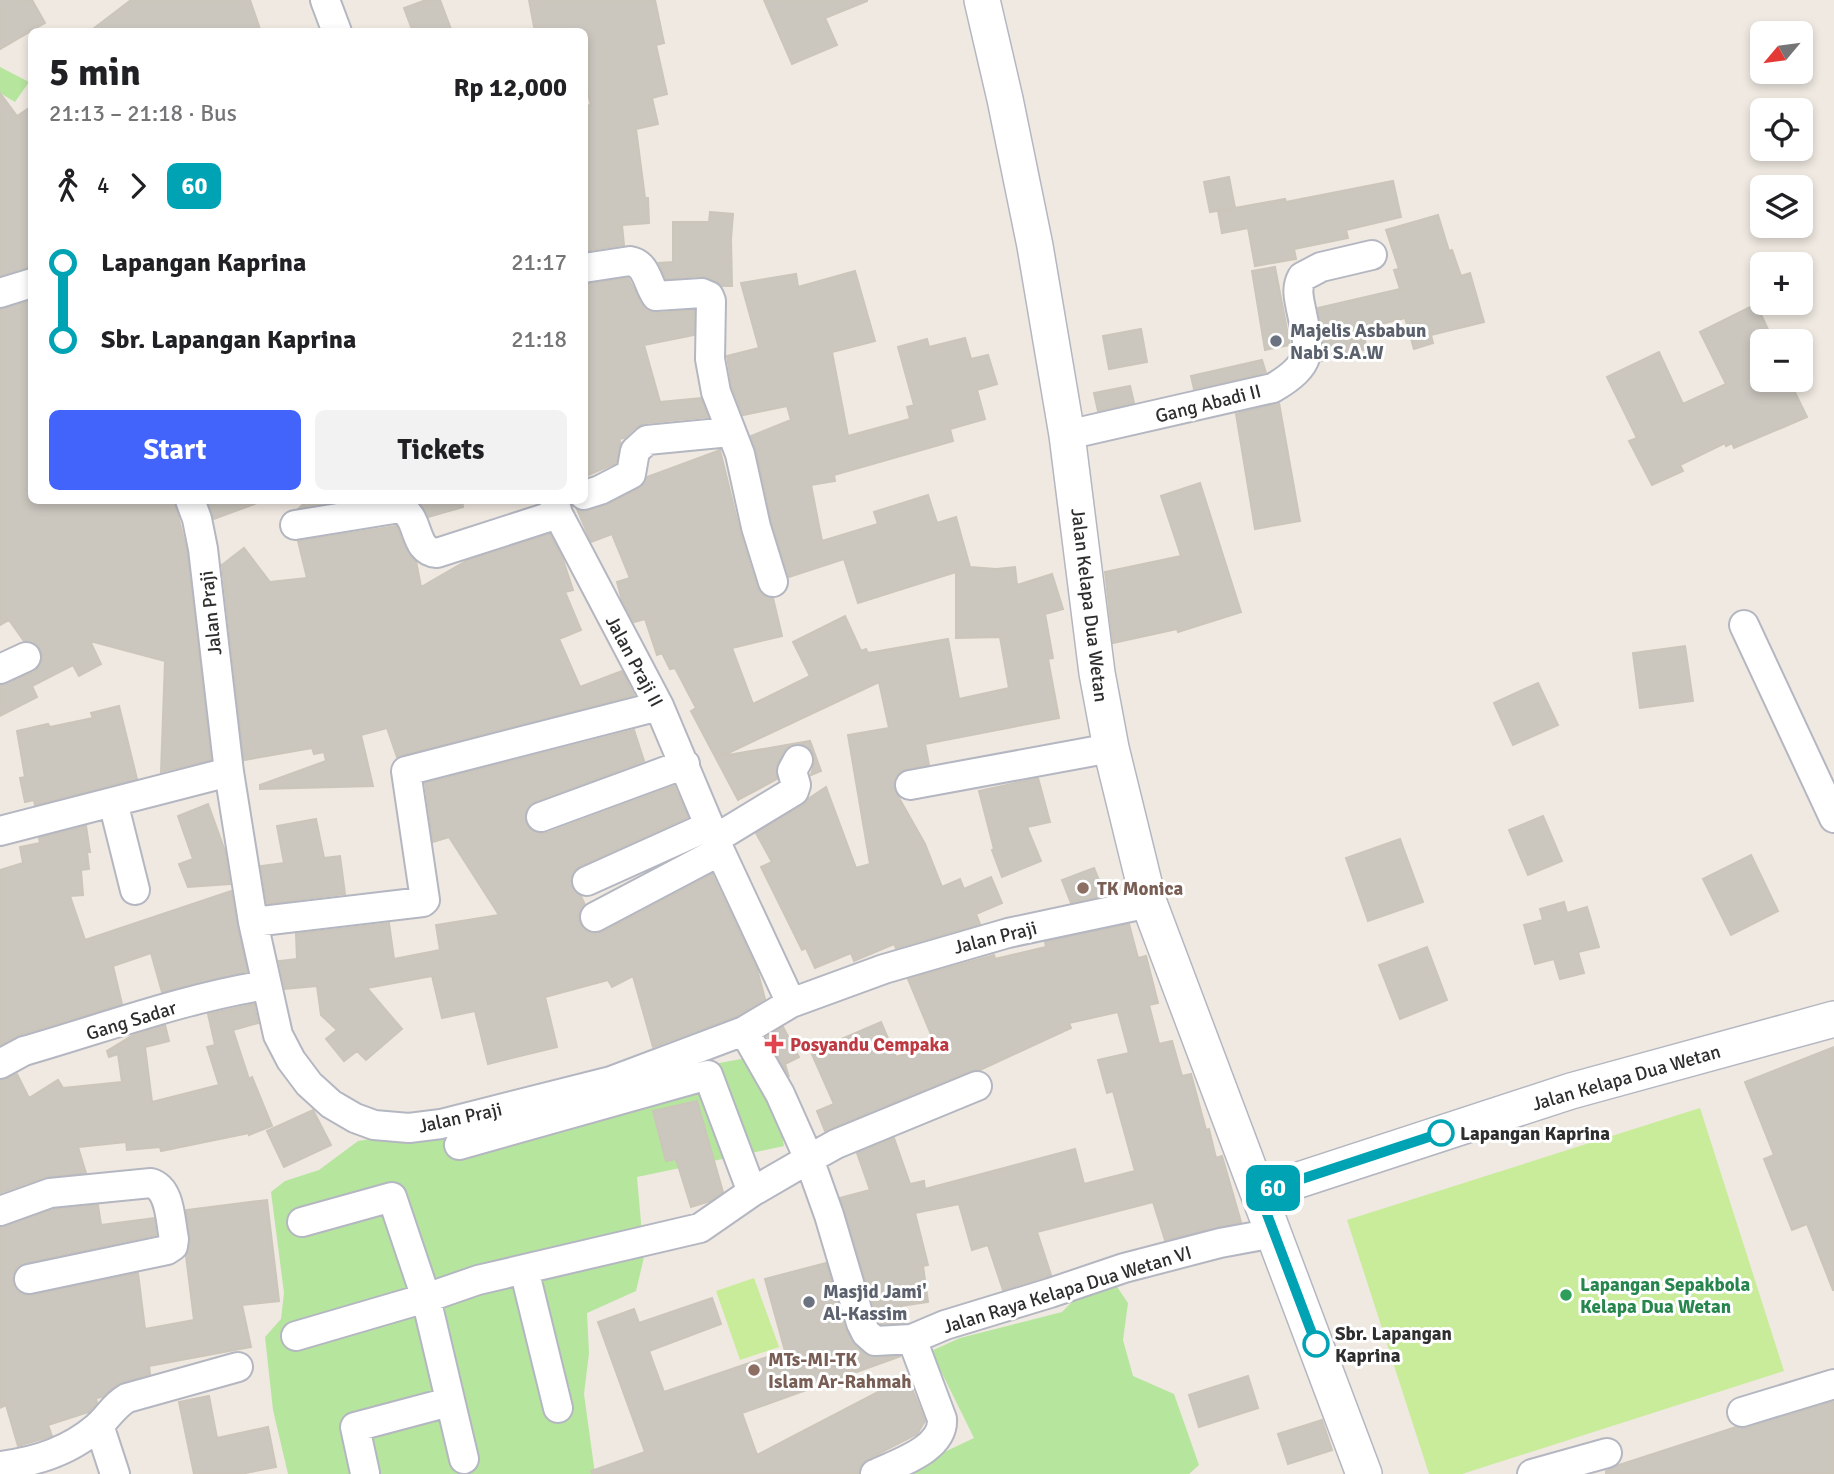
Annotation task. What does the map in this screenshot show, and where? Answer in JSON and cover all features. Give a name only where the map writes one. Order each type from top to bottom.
[{"type":"street","points":[[325,0],[336,28]]},
{"type":"street","name":"Jalan Kelapa Dua Wetan","points":[[982,0],[1035,246],[1067,435],[1097,673],[1111,748],[1149,903],[1364,1474]]},
{"type":"street","name":"Gang Abadi II","points":[[1067,435],[1273,388],[1296,373],[1307,353],[1308,341],[1298,292],[1302,277],[1321,267],[1373,255]]},
{"type":"street","points":[[588,267],[636,262],[644,269],[656,296],[702,293],[709,296],[709,359],[716,392],[740,454],[756,527],[773,582]]},
{"type":"street","points":[[0,293],[28,284]]},
{"type":"street","points":[[588,494],[631,474],[635,451],[648,440],[730,432]]},
{"type":"street","name":"Jalan Praji","points":[[191,504],[203,549],[229,772],[253,922],[278,1035],[309,1084],[331,1104],[355,1118],[374,1125],[409,1128],[442,1124],[611,1080],[744,1031],[791,1003],[939,951],[1008,933],[1149,903]]},
{"type":"street","points":[[295,525],[400,509],[410,514],[422,544],[430,553],[437,553],[556,507]]},
{"type":"street","name":"Jalan Praji II","points":[[556,507],[659,706],[714,839],[791,1003]]},
{"type":"street","points":[[1744,625],[1834,818]]},
{"type":"street","points":[[0,669],[26,657]]},
{"type":"street","points":[[253,922],[423,902],[425,900],[406,771],[659,706]]},
{"type":"street","points":[[910,785],[1111,748]]},
{"type":"street","points":[[596,917],[714,839],[794,791],[796,785],[792,771],[798,760]]},
{"type":"street","points":[[541,817],[685,764]]},
{"type":"street","points":[[0,831],[229,772]]},
{"type":"street","points":[[113,802],[135,890]]},
{"type":"street","points":[[587,881],[714,839]]},
{"type":"street","name":"Gang Sadar","points":[[0,1064],[24,1051],[189,1002],[238,989],[266,985]]},
{"type":"street","name":"Jalan Kelapa Dua Wetan","points":[[1259,1193],[1571,1091],[1834,1019]]},
{"type":"street","name":"Jalan Raya Kelapa Dua Wetan VI","points":[[744,1031],[780,1094],[809,1159],[866,1333],[879,1342],[912,1339],[945,1325],[1124,1268],[1220,1243],[1274,1233]]},
{"type":"street","points":[[459,1145],[708,1075],[752,1192]]},
{"type":"street","points":[[296,1336],[478,1280],[700,1228],[752,1192],[836,1144],[976,1086]]},
{"type":"street","points":[[0,1211],[50,1193],[151,1183],[158,1185],[164,1193],[174,1239],[173,1246],[167,1250],[29,1279]]},
{"type":"street","points":[[302,1222],[392,1197],[426,1298],[464,1459]]},
{"type":"street","points":[[524,1269],[558,1408]]},
{"type":"street","points":[[875,1474],[923,1450],[940,1436],[943,1428],[912,1339]]},
{"type":"street","points":[[0,1466],[23,1463],[79,1442],[99,1425],[116,1404],[127,1398],[238,1367]]},
{"type":"street","points":[[1742,1412],[1834,1384]]},
{"type":"street","points":[[365,1473],[355,1427],[449,1402]]},
{"type":"street","points":[[99,1425],[115,1474]]},
{"type":"street","points":[[1532,1474],[1607,1453]]},
{"type":"green space","points":[[0,67],[28,81],[15,102],[0,93]]},
{"type":"green space","points":[[752,1057],[779,1120],[784,1146],[637,1177],[644,1257],[636,1291],[587,1313],[589,1353],[584,1394],[595,1474],[288,1474],[273,1410],[265,1337],[281,1319],[284,1293],[271,1192],[285,1181],[319,1170],[358,1141],[433,1129],[670,1072]]},
{"type":"green space","name":"Lapangan Sepakbola Kelapa Dua Wetan","points":[[1700,1108],[1784,1371],[1462,1474],[1429,1474],[1347,1220]]},
{"type":"green space","points":[[754,1278],[779,1347],[740,1360],[716,1291]]},
{"type":"green space","points":[[1111,1278],[1128,1303],[1123,1340],[1133,1376],[1174,1394],[1199,1465],[1189,1474],[898,1474],[974,1438],[931,1351],[960,1338],[1062,1312],[1081,1293]]},
{"type":"building","points":[[0,0],[32,0],[45,23],[36,28],[28,28],[28,33],[0,49]]},
{"type":"building","points":[[131,0],[250,0],[260,28],[94,28]]},
{"type":"building","points":[[426,0],[440,0],[450,28],[412,28],[404,8]]},
{"type":"building","points":[[529,0],[655,0],[664,43],[656,45],[667,94],[652,98],[658,124],[636,129],[645,198],[648,198],[649,223],[622,225],[624,245],[588,250],[588,105],[591,105],[588,93],[588,28],[534,28]]},
{"type":"building","points":[[764,0],[867,1],[825,18],[837,45],[792,64]]},
{"type":"building","points":[[0,93],[17,116],[28,109],[28,268],[0,276]]},
{"type":"building","points":[[1229,177],[1235,208],[1210,212],[1204,182]]},
{"type":"building","points":[[1393,181],[1401,217],[1346,230],[1348,238],[1294,249],[1296,259],[1255,266],[1248,228],[1222,233],[1218,211],[1285,199],[1286,202]]},
{"type":"building","points":[[710,212],[733,214],[732,286],[722,286],[702,276],[666,279],[659,263],[673,262],[673,222],[709,222]]},
{"type":"building","points":[[1438,215],[1449,251],[1452,250],[1461,276],[1470,273],[1484,322],[1431,335],[1433,343],[1414,349],[1405,318],[1362,329],[1367,349],[1322,361],[1324,342],[1318,308],[1400,289],[1394,270],[1399,269],[1386,230]]},
{"type":"building","points":[[1275,267],[1290,345],[1265,350],[1252,271]]},
{"type":"building","points":[[855,271],[875,341],[832,352],[848,436],[910,419],[907,407],[914,405],[898,347],[927,339],[929,347],[965,338],[971,359],[988,355],[997,384],[977,390],[985,419],[950,429],[953,441],[834,475],[835,481],[811,485],[822,541],[878,524],[874,512],[928,495],[937,523],[956,517],[970,567],[1015,567],[1017,585],[1052,574],[1063,609],[1045,614],[1053,658],[1048,659],[1059,718],[925,744],[929,765],[906,769],[894,780],[894,789],[925,844],[942,887],[960,879],[964,889],[991,877],[1002,903],[976,914],[980,924],[896,948],[894,944],[854,961],[851,953],[815,968],[806,948],[802,950],[761,867],[772,862],[756,833],[803,805],[826,787],[856,868],[870,864],[848,735],[889,728],[879,682],[722,756],[798,743],[790,746],[777,763],[777,779],[738,800],[691,711],[696,708],[675,668],[670,669],[662,653],[657,655],[645,619],[634,622],[622,600],[617,582],[630,578],[612,534],[591,542],[577,509],[588,511],[607,505],[639,488],[647,477],[720,450],[757,587],[762,595],[773,598],[782,636],[732,648],[753,704],[810,676],[793,642],[845,616],[861,651],[866,649],[868,653],[948,639],[959,699],[1009,688],[1000,637],[956,638],[956,572],[858,603],[844,559],[789,577],[772,523],[751,436],[791,420],[787,406],[743,415],[732,387],[727,356],[759,348],[741,283],[796,274],[798,287]]},
{"type":"building","points":[[628,278],[642,304],[649,311],[657,313],[694,310],[694,335],[644,345],[660,402],[701,398],[708,417],[645,423],[636,427],[619,439],[621,444],[616,463],[588,475],[588,283]]},
{"type":"building","points":[[28,302],[28,504],[175,504],[187,552],[211,760],[161,772],[165,661],[90,641],[101,664],[79,676],[73,665],[32,686],[37,697],[0,716],[0,685],[34,672],[43,658],[36,644],[24,641],[9,620],[0,625],[0,309]]},
{"type":"building","points":[[1750,307],[1750,315],[1761,315],[1768,329],[1750,329],[1750,392],[1795,392],[1807,417],[1734,448],[1732,443],[1726,446],[1725,443],[1680,465],[1683,471],[1652,485],[1629,441],[1637,438],[1607,377],[1659,352],[1683,404],[1726,384],[1700,332]]},
{"type":"building","points":[[1141,329],[1147,362],[1109,369],[1103,336]]},
{"type":"building","points":[[1262,360],[1266,373],[1194,389],[1191,376]]},
{"type":"building","points":[[1130,386],[1134,403],[1098,411],[1094,393]]},
{"type":"building","points":[[1279,403],[1300,521],[1255,529],[1236,414]]},
{"type":"building","points":[[1200,483],[1241,612],[1178,632],[1177,629],[1113,643],[1105,572],[1181,556],[1161,496]]},
{"type":"building","points":[[209,504],[254,504],[214,519]]},
{"type":"building","points":[[304,504],[320,504],[299,508]]},
{"type":"building","points":[[420,504],[463,504],[463,507],[428,517]]},
{"type":"building","points":[[396,526],[406,549],[416,561],[421,587],[468,560],[550,534],[562,557],[573,590],[565,592],[581,630],[559,639],[580,687],[622,671],[634,695],[397,757],[387,728],[361,735],[373,786],[260,789],[260,785],[326,761],[324,752],[314,754],[312,748],[244,760],[222,565],[244,548],[270,582],[307,578],[298,541]]},
{"type":"building","points":[[1685,646],[1693,701],[1640,708],[1633,653]]},
{"type":"building","points":[[1538,683],[1558,725],[1513,745],[1494,703]]},
{"type":"building","points":[[119,706],[137,779],[35,805],[34,800],[25,802],[20,778],[25,777],[17,731],[93,718],[91,713]]},
{"type":"building","points":[[634,730],[644,761],[535,802],[528,807],[525,814],[526,823],[531,830],[547,833],[674,786],[688,817],[580,866],[573,872],[570,880],[572,887],[585,905],[578,916],[580,924],[595,934],[603,932],[712,874],[757,969],[765,999],[737,1016],[653,1047],[633,976],[612,987],[608,980],[545,997],[557,1047],[488,1064],[475,1011],[442,1018],[432,976],[367,988],[402,1029],[366,1060],[357,1051],[344,1061],[326,1039],[337,1030],[321,1015],[317,986],[285,989],[279,961],[297,959],[296,934],[389,923],[394,959],[440,950],[436,925],[499,915],[449,837],[433,842],[425,783]]},
{"type":"building","points":[[810,741],[821,771],[811,775],[815,759],[807,746],[798,743]]},
{"type":"building","points":[[1038,778],[1050,822],[1027,827],[1041,861],[1002,877],[992,850],[994,849],[979,791]]},
{"type":"building","points":[[208,804],[225,851],[230,884],[188,887],[179,864],[193,859],[178,816]]},
{"type":"building","points":[[1543,816],[1562,861],[1528,875],[1509,830]]},
{"type":"building","points":[[316,819],[324,858],[340,856],[345,894],[267,904],[261,866],[284,863],[277,826]]},
{"type":"building","points":[[86,826],[90,852],[87,852],[89,869],[81,870],[83,895],[70,896],[85,940],[231,891],[247,972],[162,992],[151,953],[113,966],[122,1004],[19,1035],[0,1045],[0,870],[23,863],[20,847],[40,843],[39,838]]},
{"type":"building","points":[[1400,839],[1423,902],[1368,921],[1346,858]]},
{"type":"building","points":[[1751,855],[1778,911],[1731,935],[1703,879]]},
{"type":"building","name":"TK Monica","points":[[1094,868],[1105,895],[1071,903],[1062,880]]},
{"type":"building","points":[[1564,902],[1567,913],[1587,907],[1599,947],[1578,952],[1584,973],[1560,979],[1554,959],[1535,964],[1524,925],[1543,920],[1540,909]]},
{"type":"building","points":[[1129,924],[1138,958],[1146,956],[1158,1003],[1149,1005],[1159,1044],[1172,1041],[1182,1076],[1191,1074],[1206,1130],[1209,1129],[1216,1158],[1222,1156],[1241,1222],[1165,1240],[1153,1202],[1037,1232],[1051,1275],[1003,1290],[988,1245],[972,1250],[959,1204],[915,1213],[928,1265],[923,1266],[928,1302],[901,1306],[906,1323],[881,1324],[840,1198],[870,1190],[857,1153],[894,1138],[910,1184],[924,1181],[925,1189],[1075,1149],[1084,1184],[1135,1171],[1113,1091],[1107,1093],[1098,1060],[1129,1053],[1118,1012],[1069,1023],[1071,1028],[980,1070],[971,1071],[825,1131],[817,1111],[834,1104],[811,1052],[881,1022],[896,1057],[935,1044],[908,979],[994,955],[995,959],[1046,947],[1045,942]]},
{"type":"building","points":[[1427,947],[1447,1000],[1400,1019],[1379,965]]},
{"type":"building","points":[[254,1004],[258,1023],[233,1030],[249,1079],[252,1077],[272,1126],[249,1135],[161,1151],[160,1147],[127,1150],[126,1142],[78,1147],[86,1173],[45,1177],[0,1193],[0,1081],[17,1074],[29,1098],[58,1080],[63,1088],[122,1082],[118,1054],[109,1057],[107,1051],[135,1034],[165,1025],[169,1041],[145,1047],[152,1102],[219,1085],[207,1047],[215,1045],[208,1014]]},
{"type":"building","points":[[783,1027],[799,1057],[785,1064],[789,1077],[767,1037]]},
{"type":"building","points":[[1834,1047],[1833,1290],[1807,1224],[1792,1230],[1764,1159],[1774,1155],[1745,1082]]},
{"type":"building","points":[[697,1101],[723,1192],[710,1201],[691,1207],[676,1159],[666,1161],[653,1111]]},
{"type":"building","points":[[313,1110],[331,1145],[284,1167],[267,1131]]},
{"type":"building","points":[[267,1200],[279,1301],[242,1305],[251,1347],[149,1366],[150,1374],[118,1384],[102,1397],[96,1398],[97,1403],[89,1412],[48,1425],[52,1436],[18,1446],[6,1405],[0,1408],[0,1227],[54,1209],[98,1205],[101,1225],[154,1218],[156,1235],[26,1263],[17,1267],[13,1275],[17,1291],[23,1295],[32,1295],[138,1273],[145,1329],[194,1320],[186,1256],[190,1241],[186,1210]]},
{"type":"building","points":[[826,1263],[845,1328],[855,1345],[864,1353],[875,1357],[901,1356],[742,1413],[757,1455],[907,1377],[925,1421],[917,1434],[868,1459],[861,1465],[859,1474],[592,1474],[591,1471],[645,1452],[598,1322],[634,1309],[639,1323],[712,1298],[721,1324],[649,1351],[664,1392],[785,1351],[765,1279]]},
{"type":"building","points":[[1248,1376],[1258,1408],[1199,1427],[1189,1395]]},
{"type":"building","points":[[209,1396],[217,1438],[268,1427],[276,1467],[240,1474],[194,1474],[179,1402]]},
{"type":"building","points":[[1834,1401],[1834,1474],[1606,1474],[1606,1471],[1616,1466],[1736,1427],[1747,1428]]},
{"type":"building","points":[[1322,1420],[1332,1450],[1288,1464],[1278,1434]]},
{"type":"bus line","name":"60","points":[[1316,1344],[1259,1193],[1441,1133]]},
{"type":"place","name":"Majelis Asbabun Nabi S.A.W","points":[[1276,341]]},
{"type":"place","name":"TK Monica","points":[[1083,888]]},
{"type":"place","name":"Posyandu Cempaka","points":[[774,1044]]},
{"type":"place","name":"Lapangan Kaprina","points":[[1441,1133]]},
{"type":"place","name":"Lapangan Sepakbola Kelapa Dua Wetan","points":[[1566,1295]]},
{"type":"place","name":"Masjid Jami' Al-Kassim","points":[[809,1302]]},
{"type":"place","name":"Sbr. Lapangan Kaprina","points":[[1316,1344]]},
{"type":"place","name":"MTs-MI-TK Islam Ar-Rahmah","points":[[754,1370]]}]
